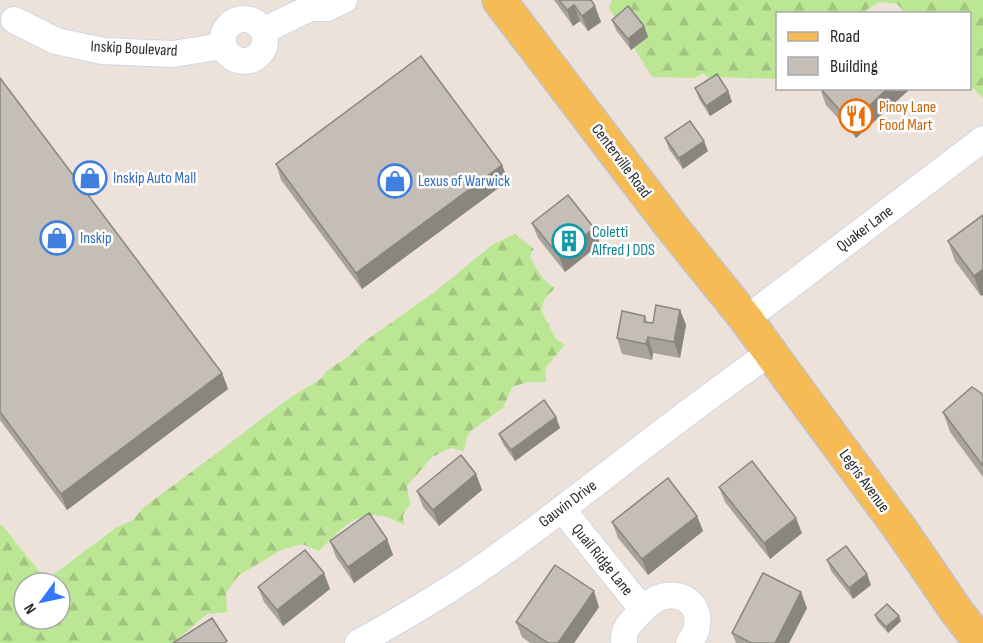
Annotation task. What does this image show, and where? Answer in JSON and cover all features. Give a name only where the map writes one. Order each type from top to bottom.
[{"type":"main road","name":"Centerville Road","points":[[499,0],[670,226],[747,319]]},
{"type":"main road","name":"Legris Avenue","points":[[747,319],[981,643]]},
{"type":"street","name":"Inskip Boulevard","points":[[9,18],[56,41],[103,51],[173,54],[223,46],[224,32],[232,22],[238,19],[255,22],[263,32],[312,4],[327,8],[344,0]]},
{"type":"street","name":"Quaker Lane","points":[[747,319],[983,139]]},
{"type":"street","name":"Gauvin Drive","points":[[358,643],[489,563],[723,385],[770,353]]},
{"type":"street","name":"Quail Ridge Lane","points":[[562,509],[643,610]]},
{"type":"street","name":"Quail Ridge Lane","points":[[624,643],[623,636],[626,627],[656,599],[671,596],[686,598],[697,615],[698,628],[689,643]]},
{"type":"green space","points":[[612,0],[983,0],[983,98],[971,88],[971,12],[905,12],[897,4],[880,2],[863,12],[776,12],[776,79],[708,77],[703,73],[696,78],[652,77],[609,8]]},
{"type":"green space","points":[[515,234],[534,249],[530,256],[534,265],[544,279],[555,288],[545,298],[541,310],[556,339],[565,345],[545,368],[546,382],[528,382],[512,387],[503,408],[467,436],[464,451],[451,448],[432,457],[407,486],[410,504],[403,515],[404,525],[390,518],[372,515],[354,520],[319,551],[302,544],[281,550],[238,576],[226,593],[227,612],[207,614],[173,643],[0,643],[0,525],[39,571],[12,571],[12,631],[72,631],[72,571],[58,571],[117,527],[133,520],[144,507],[288,399],[322,378],[325,372],[349,356],[361,344],[436,291],[492,245]]},
{"type":"building","points":[[559,0],[591,0],[595,6],[582,16],[574,5],[567,10]]},
{"type":"building","points":[[628,6],[644,26],[628,39],[612,20]]},
{"type":"building","name":"Lexus of Warwick","points":[[421,56],[502,165],[356,273],[276,164]]},
{"type":"building","points":[[717,74],[728,91],[706,106],[695,88]]},
{"type":"building","name":"Inskip","points":[[0,78],[222,373],[61,494],[0,412]]},
{"type":"building","points":[[822,90],[886,90],[851,123]]},
{"type":"building","points":[[690,121],[704,141],[679,158],[665,138]]},
{"type":"building","points":[[568,195],[594,228],[559,256],[532,223]]},
{"type":"building","points":[[983,215],[983,269],[974,276],[948,241]]},
{"type":"building","points":[[656,305],[680,310],[674,342],[648,337],[646,344],[617,338],[622,311],[645,316],[644,322],[653,323]]},
{"type":"building","points":[[972,387],[983,396],[983,466],[943,412]]},
{"type":"building","points":[[544,400],[556,417],[511,450],[499,434]]},
{"type":"building","points":[[461,455],[476,474],[433,510],[417,491]]},
{"type":"building","points":[[752,461],[796,518],[764,543],[719,487]]},
{"type":"building","points":[[668,478],[697,516],[642,559],[612,522]]},
{"type":"building","points":[[369,513],[387,539],[348,567],[330,541]]},
{"type":"building","points":[[846,546],[867,574],[849,588],[827,560]]},
{"type":"building","points":[[305,550],[324,573],[277,610],[258,587]]},
{"type":"building","points":[[555,565],[594,591],[558,643],[548,643],[516,622]]},
{"type":"building","points":[[763,573],[801,592],[775,643],[751,643],[732,633]]},
{"type":"building","points":[[887,604],[899,616],[886,627],[875,615]]},
{"type":"building","points":[[212,618],[227,641],[224,643],[173,643]]},
{"type":"place","name":"Pinoy Lane Food Mart","points":[[856,116]]},
{"type":"place","name":"Inskip Auto Mall","points":[[90,178]]},
{"type":"place","name":"Lexus of Warwick","points":[[395,181]]},
{"type":"place","name":"Inskip","points":[[57,238]]},
{"type":"place","name":"Coletti Alfred J DDS","points":[[569,241]]}]
